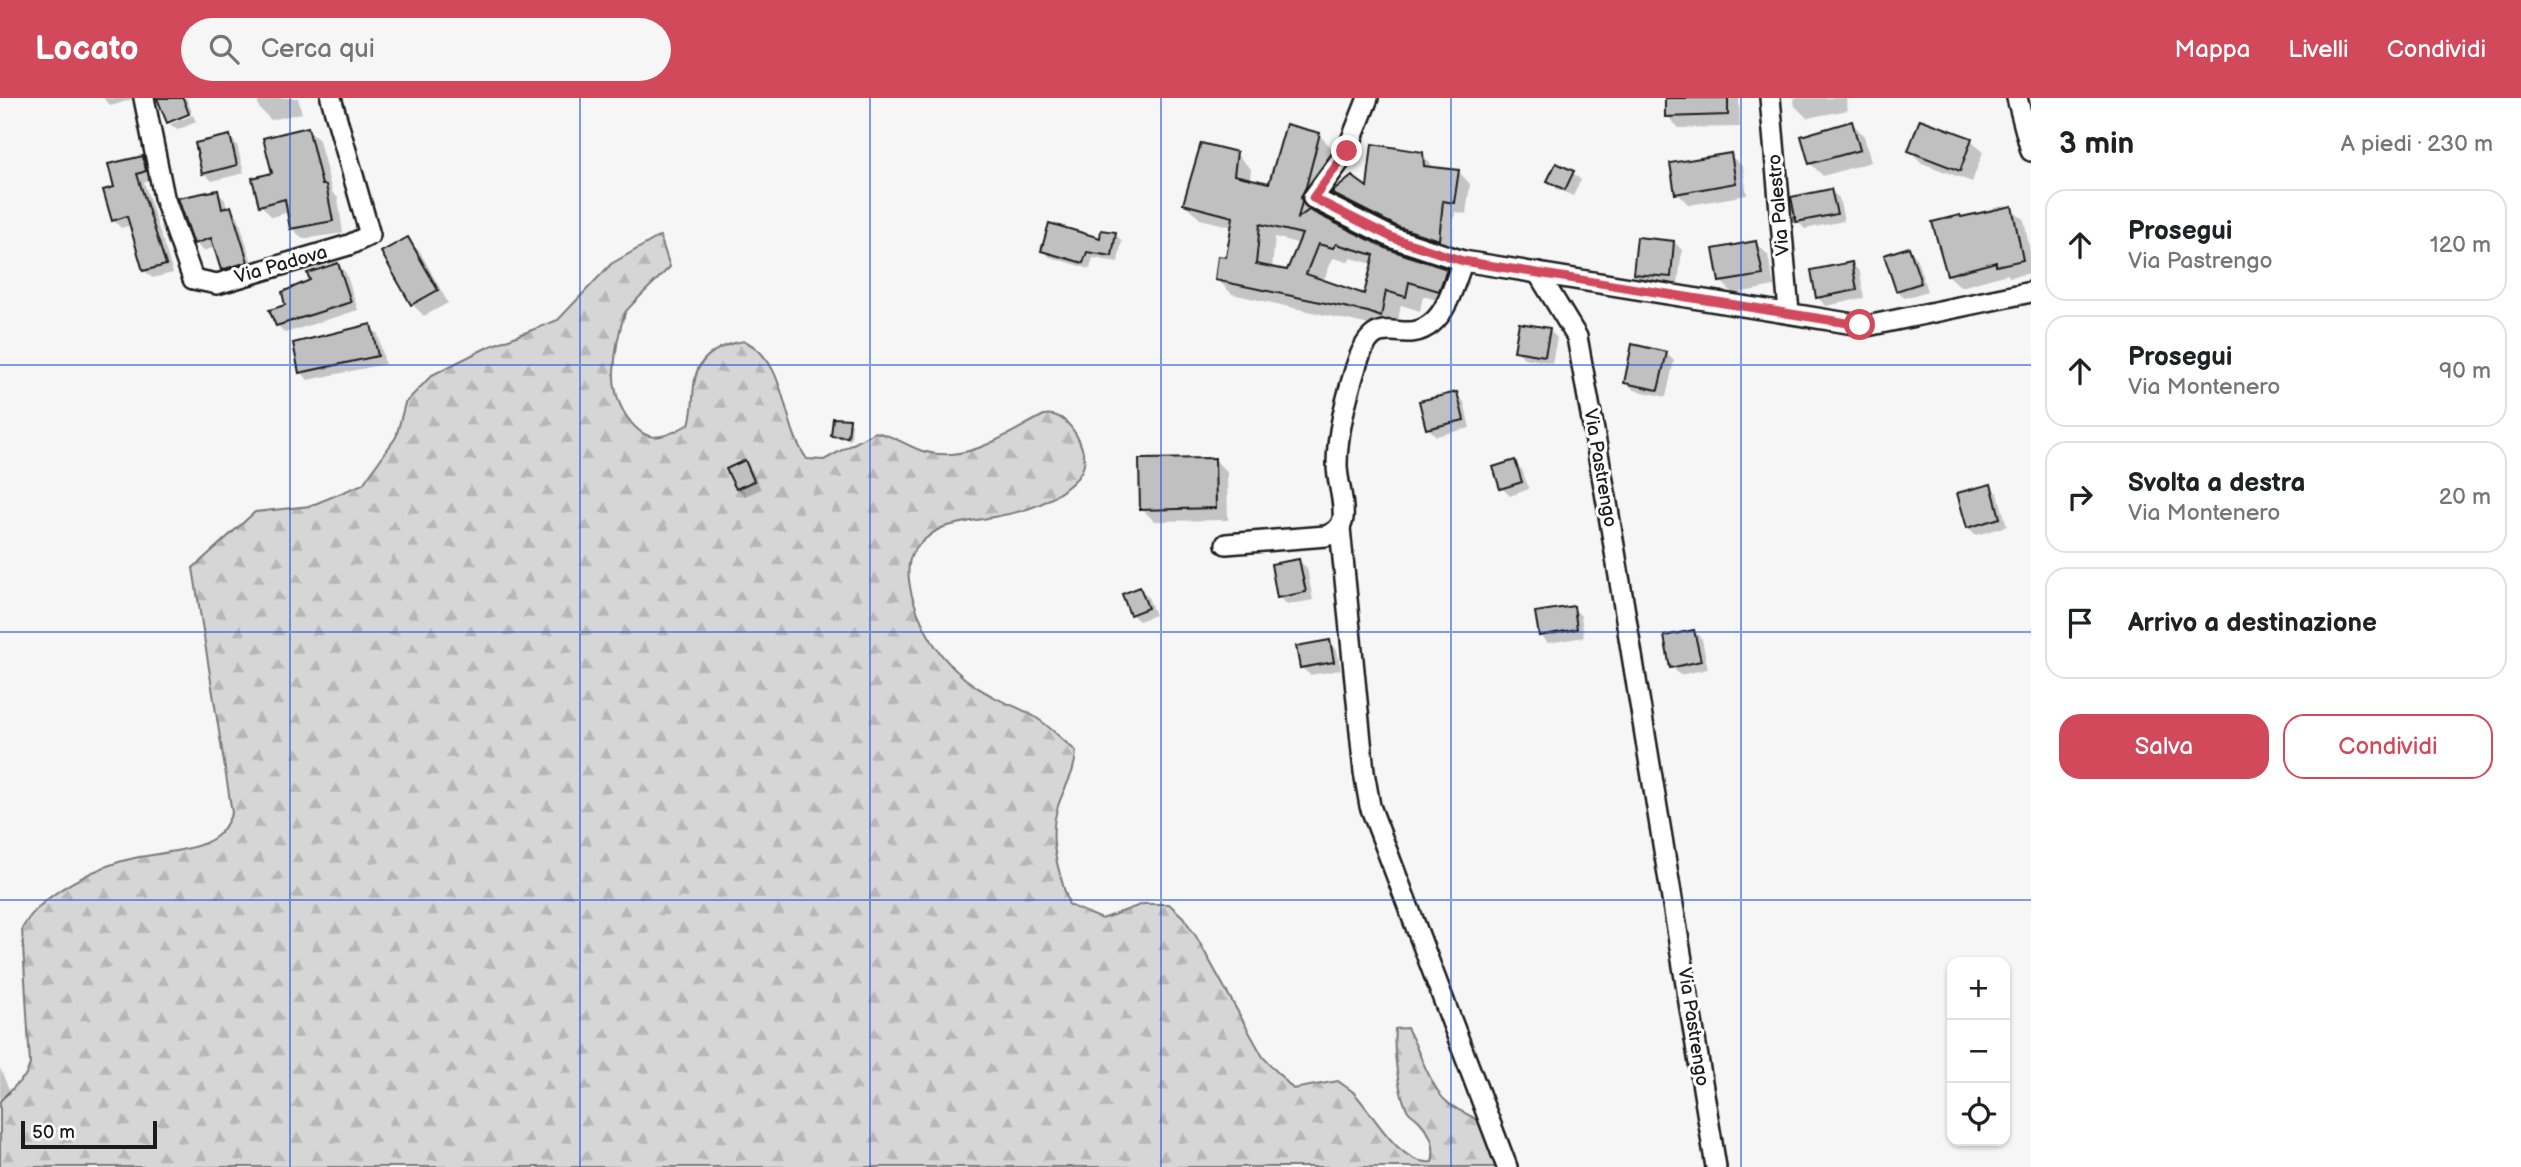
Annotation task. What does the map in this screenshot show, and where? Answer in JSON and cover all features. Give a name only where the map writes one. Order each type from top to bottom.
[{"type":"street","name":"Via Padova","points":[[144,98],[164,197],[193,279],[217,284],[349,245],[370,235],[331,98]]},
{"type":"street","points":[[1368,98],[1347,151],[1313,198],[1393,238],[1463,261],[1867,326],[2031,292]]},
{"type":"street","name":"Via Palestro","points":[[1770,98],[1789,312]]},
{"type":"street","points":[[2017,98],[2031,151]]},
{"type":"street","points":[[1463,261],[1442,311],[1430,325],[1411,331],[1371,334],[1355,368],[1339,433],[1337,467],[1343,519],[1340,528],[1364,772],[1370,806],[1507,1167]]},
{"type":"street","name":"Via Pastrengo","points":[[1538,273],[1577,337],[1716,1167]]},
{"type":"street","points":[[1226,544],[1326,536],[1340,528]]},
{"type":"green space","points":[[660,236],[670,267],[625,313],[614,372],[615,389],[622,410],[632,424],[646,435],[653,437],[669,434],[689,424],[695,379],[701,363],[720,348],[745,341],[759,351],[777,379],[798,444],[807,459],[824,460],[875,432],[926,452],[942,454],[973,450],[1044,415],[1059,417],[1071,427],[1079,441],[1084,460],[1082,471],[1072,483],[1057,495],[1027,509],[940,529],[926,538],[915,550],[909,569],[909,581],[917,612],[932,641],[952,667],[977,687],[1040,721],[1076,751],[1072,772],[1055,816],[1054,829],[1055,855],[1069,905],[1102,919],[1143,904],[1169,904],[1183,917],[1197,938],[1263,1057],[1293,1089],[1338,1081],[1352,1091],[1397,1147],[1408,1156],[1432,1162],[1433,1145],[1430,1136],[1408,1111],[1399,1083],[1395,1029],[1407,1028],[1442,1097],[1483,1125],[1499,1167],[0,1167],[0,1101],[26,1075],[30,1064],[22,929],[43,904],[73,882],[124,861],[201,845],[222,831],[232,813],[193,568],[255,512],[310,506],[363,484],[396,437],[405,403],[432,375],[488,347],[558,320],[611,264]]},
{"type":"building","points":[[157,98],[183,98],[189,114],[167,123]]},
{"type":"building","points":[[1665,98],[1728,98],[1728,115],[1665,117]]},
{"type":"building","points":[[1920,119],[1972,138],[1960,171],[1908,151]]},
{"type":"building","points":[[1852,121],[1860,150],[1809,164],[1801,136]]},
{"type":"building","points":[[1286,124],[1320,133],[1301,197],[1298,218],[1309,210],[1388,249],[1447,269],[1439,291],[1409,282],[1406,297],[1386,291],[1381,317],[1215,280],[1218,256],[1226,257],[1233,217],[1183,204],[1201,143],[1237,152],[1234,175],[1269,183]],"holes":[[[1260,224],[1302,234],[1287,270],[1256,264]],[[1318,244],[1333,248],[1336,244],[1374,255],[1364,294],[1306,274]]]},
{"type":"building","points":[[308,127],[322,185],[326,185],[333,221],[290,229],[285,199],[259,206],[252,178],[272,173],[263,138]]},
{"type":"building","points":[[230,135],[237,165],[202,174],[195,143]]},
{"type":"building","points":[[1372,144],[1423,152],[1424,166],[1459,170],[1454,203],[1443,201],[1439,240],[1398,227],[1331,193],[1352,176],[1367,187]]},
{"type":"building","points":[[1731,153],[1736,183],[1675,194],[1670,163]]},
{"type":"building","points":[[143,156],[146,171],[137,174],[166,265],[143,271],[127,216],[112,221],[103,190],[114,187],[108,164]]},
{"type":"building","points":[[1556,163],[1574,171],[1565,190],[1547,181]]},
{"type":"building","points":[[1831,189],[1837,214],[1796,222],[1791,197]]},
{"type":"building","points":[[218,190],[222,209],[231,206],[248,262],[221,270],[211,238],[194,244],[178,198]]},
{"type":"building","points":[[2012,206],[2023,260],[1996,266],[1996,262],[1947,275],[1932,222]]},
{"type":"building","points":[[1049,223],[1100,238],[1101,230],[1116,232],[1112,256],[1087,252],[1083,263],[1041,251]]},
{"type":"building","points":[[408,237],[438,290],[411,305],[381,252]]},
{"type":"building","points":[[1637,237],[1674,241],[1671,277],[1633,274]]},
{"type":"building","points":[[1756,241],[1763,275],[1719,282],[1713,249]]},
{"type":"building","points":[[1909,247],[1921,283],[1896,291],[1884,255]]},
{"type":"building","points":[[1852,262],[1857,290],[1816,298],[1811,270]]},
{"type":"building","points":[[338,263],[351,302],[276,326],[269,310],[285,305],[282,292],[310,280],[307,273]]},
{"type":"building","points":[[1519,323],[1550,328],[1545,356],[1514,351]]},
{"type":"building","points":[[371,324],[378,356],[299,373],[293,343]]},
{"type":"building","points":[[1632,344],[1667,352],[1658,390],[1624,383]]},
{"type":"building","points":[[1457,392],[1464,420],[1426,429],[1419,401]]},
{"type":"building","points":[[833,418],[850,419],[848,437],[831,436]]},
{"type":"building","points":[[1215,458],[1216,508],[1140,510],[1139,459]]},
{"type":"building","points":[[745,460],[754,481],[736,489],[726,469]]},
{"type":"building","points":[[1515,460],[1522,482],[1500,489],[1493,467]]},
{"type":"building","points":[[1991,484],[2000,518],[1967,528],[1957,493]]},
{"type":"building","points":[[1299,559],[1306,592],[1277,598],[1271,564]]},
{"type":"building","points":[[1140,587],[1148,608],[1130,615],[1122,594]]},
{"type":"building","points":[[1574,606],[1577,629],[1539,636],[1535,612]]},
{"type":"building","points":[[1694,630],[1701,661],[1670,668],[1664,636]]},
{"type":"building","points":[[1330,640],[1334,662],[1300,668],[1296,646]]},
{"type":"route","points":[[1347,151],[1313,198],[1393,238],[1463,261],[1860,325]]}]
